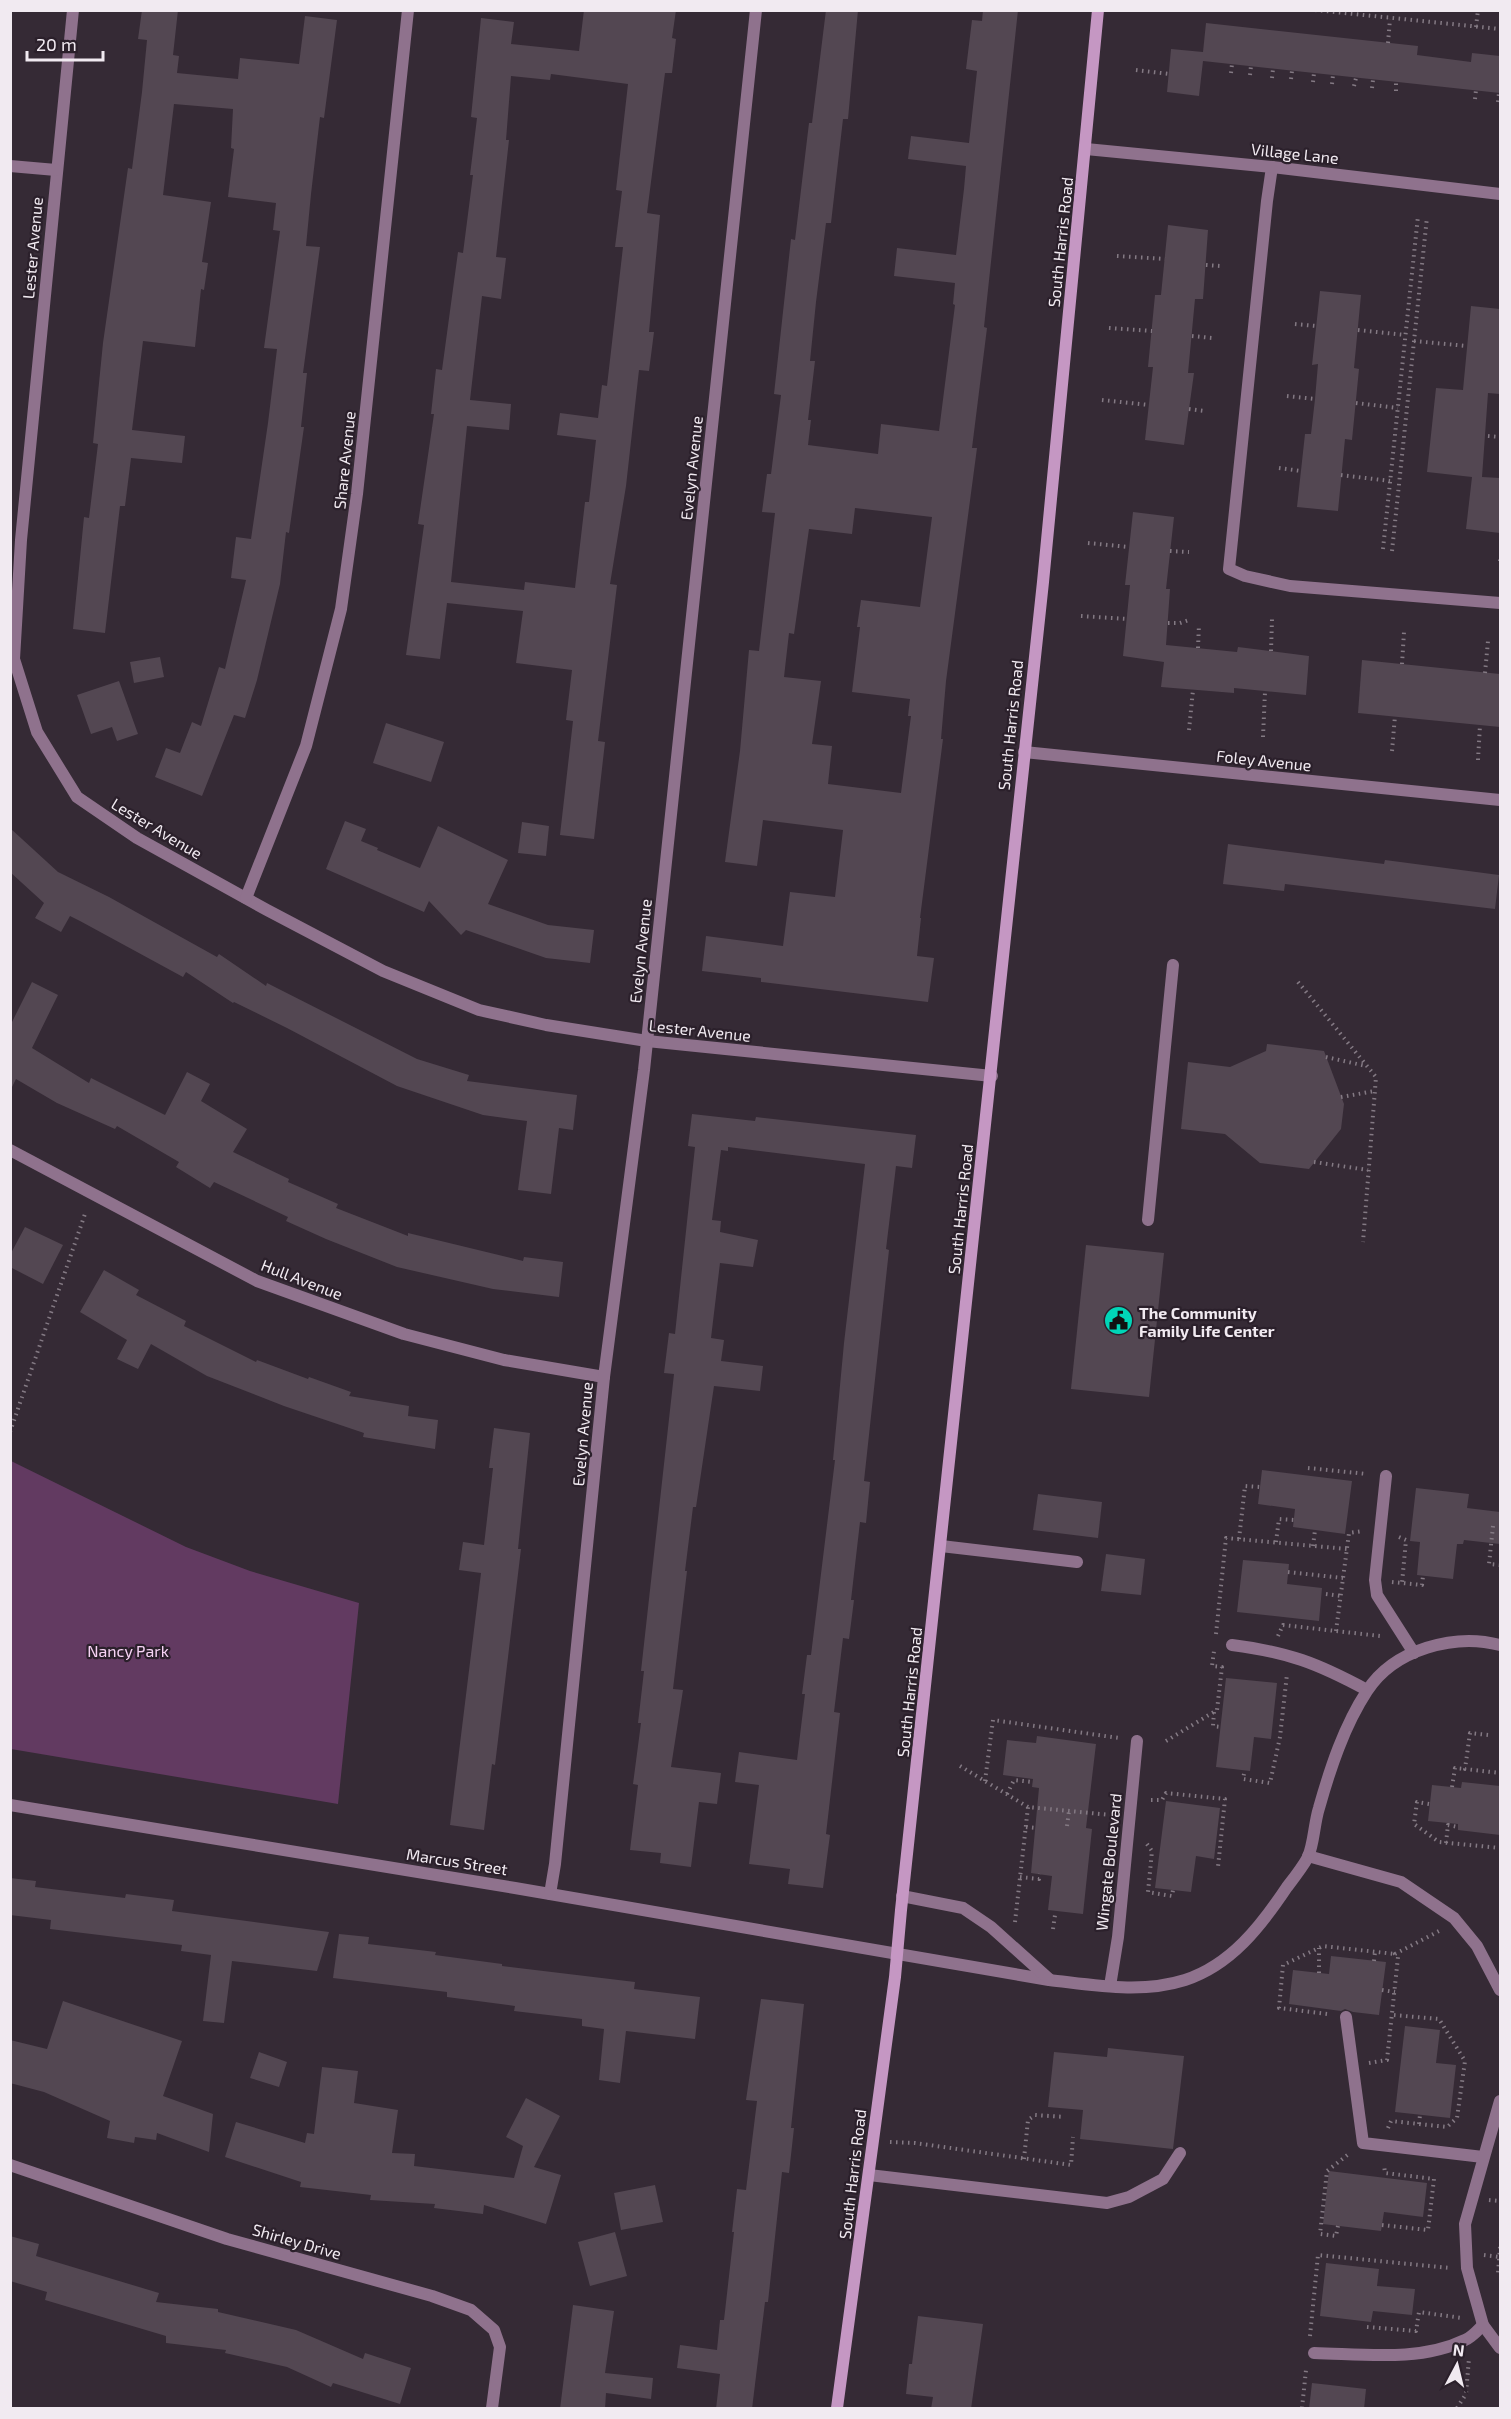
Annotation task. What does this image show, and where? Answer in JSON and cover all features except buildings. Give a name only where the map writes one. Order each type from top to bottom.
[{"type":"main road","name":"South Harris Road","points":[[837,2409],[897,1953],[992,1076],[1043,582],[1098,10]]},
{"type":"street","name":"Lester Avenue","points":[[73,10],[21,540],[14,659],[37,732],[76,797],[137,838],[382,971],[479,1010],[546,1025],[647,1041],[992,1076]]},
{"type":"street","name":"Share Avenue","points":[[246,898],[306,746],[341,609],[357,494],[408,10]]},
{"type":"street","name":"Evelyn Avenue","points":[[550,1894],[604,1377],[647,1041],[756,10]]},
{"type":"street","name":"Village Lane","points":[[1086,149],[1272,167],[1500,194]]},
{"type":"street","points":[[10,166],[56,170]]},
{"type":"street","points":[[1272,167],[1229,569],[1245,576],[1290,585],[1500,603]]},
{"type":"street","name":"Foley Avenue","points":[[1024,752],[1500,800]]},
{"type":"street","points":[[1148,1220],[1173,965]]},
{"type":"street","name":"Hull Avenue","points":[[10,1150],[257,1281],[404,1334],[504,1360],[604,1377]]},
{"type":"street","points":[[1386,1476],[1375,1581],[1377,1595],[1414,1653]]},
{"type":"street","points":[[941,1546],[1077,1562]]},
{"type":"street","points":[[897,1953],[1050,1980],[1110,1986],[1166,1985],[1199,1974],[1221,1962],[1240,1947],[1270,1914],[1308,1856],[1318,1810],[1337,1749],[1367,1690],[1388,1669],[1414,1653],[1454,1640],[1500,1645]]},
{"type":"street","points":[[1232,1645],[1271,1650],[1298,1657],[1367,1690]]},
{"type":"street","name":"Wingate Boulevard","points":[[1110,1986],[1118,1937],[1137,1741]]},
{"type":"street","name":"Marcus Street","points":[[10,1805],[897,1953]]},
{"type":"street","points":[[1308,1856],[1401,1882],[1454,1918],[1477,1946],[1500,1990]]},
{"type":"street","points":[[903,1896],[963,1908],[991,1927],[1050,1980]]},
{"type":"street","points":[[1346,2017],[1363,2143],[1483,2157]]},
{"type":"street","points":[[1500,2101],[1465,2224],[1467,2268],[1483,2325],[1500,2348]]},
{"type":"street","points":[[869,2175],[1107,2203],[1129,2197],[1163,2179],[1180,2153]]},
{"type":"street","name":"Shirley Drive","points":[[10,2164],[227,2239],[421,2293],[471,2310],[494,2330],[500,2347],[492,2409]]},
{"type":"street","points":[[1312,2348],[1412,2354],[1442,2348],[1467,2339],[1483,2325]]},
{"type":"path","points":[[1315,10],[1500,29]]},
{"type":"path","points":[[1379,18],[1380,10]]},
{"type":"path","points":[[1476,27],[1478,10]]},
{"type":"path","points":[[1388,43],[1390,19]]},
{"type":"path","points":[[1231,73],[1232,64]]},
{"type":"path","points":[[1250,75],[1251,66]]},
{"type":"path","points":[[1272,78],[1273,69]]},
{"type":"path","points":[[1136,70],[1169,74]]},
{"type":"path","points":[[1290,80],[1292,70]]},
{"type":"path","points":[[1313,82],[1314,73]]},
{"type":"path","points":[[1332,84],[1333,75]]},
{"type":"path","points":[[1354,86],[1356,78]]},
{"type":"path","points":[[1372,88],[1373,80]]},
{"type":"path","points":[[1396,82],[1396,91]]},
{"type":"path","points":[[1475,99],[1476,90]]},
{"type":"path","points":[[1498,102],[1499,93]]},
{"type":"path","points":[[1383,549],[1418,216]]},
{"type":"path","points":[[1392,550],[1427,217]]},
{"type":"path","points":[[1117,256],[1164,259]]},
{"type":"path","points":[[1206,265],[1220,266]]},
{"type":"path","points":[[1294,324],[1316,326]]},
{"type":"path","points":[[1109,328],[1152,331]]},
{"type":"path","points":[[1358,330],[1405,335]]},
{"type":"path","points":[[1192,336],[1212,338]]},
{"type":"path","points":[[1414,341],[1467,346]]},
{"type":"path","points":[[1287,396],[1315,399]]},
{"type":"path","points":[[1102,400],[1149,405]]},
{"type":"path","points":[[1356,403],[1398,408]]},
{"type":"path","points":[[1189,409],[1204,411]]},
{"type":"path","points":[[1488,436],[1500,437]]},
{"type":"path","points":[[1279,468],[1301,471]]},
{"type":"path","points":[[1341,475],[1390,481]]},
{"type":"path","points":[[1088,543],[1129,547]]},
{"type":"path","points":[[1170,550],[1189,552]]},
{"type":"path","points":[[1081,616],[1127,620]]},
{"type":"path","points":[[1271,651],[1272,619]]},
{"type":"path","points":[[1168,623],[1189,620]]},
{"type":"path","points":[[1198,648],[1199,624]]},
{"type":"path","points":[[1402,664],[1404,632]]},
{"type":"path","points":[[1485,672],[1488,641]]},
{"type":"path","points":[[1189,730],[1193,690]]},
{"type":"path","points":[[1263,737],[1265,692]]},
{"type":"path","points":[[1392,751],[1395,716]]},
{"type":"path","points":[[1478,760],[1480,725]]},
{"type":"path","points":[[1298,982],[1376,1077],[1363,1242]]},
{"type":"path","points":[[1326,1057],[1367,1066]]},
{"type":"path","points":[[1341,1097],[1375,1091]]},
{"type":"path","points":[[1314,1162],[1368,1170]]},
{"type":"path","points":[[10,1432],[92,1193]]},
{"type":"path","points":[[1308,1468],[1355,1474]]},
{"type":"path","points":[[1239,1539],[1245,1486],[1260,1486]]},
{"type":"path","points":[[1276,1542],[1279,1519],[1294,1520]]},
{"type":"path","points":[[1493,1526],[1489,1564],[1500,1565]]},
{"type":"path","points":[[1313,1546],[1315,1530]]},
{"type":"path","points":[[1336,1631],[1349,1533]]},
{"type":"path","points":[[1166,1740],[1217,1710],[1222,1667],[1212,1666],[1226,1538],[1347,1550]]},
{"type":"path","points":[[1402,1582],[1406,1540]]},
{"type":"path","points":[[1288,1572],[1343,1578]]},
{"type":"path","points":[[1385,1581],[1422,1585],[1423,1576]]},
{"type":"path","points":[[1326,1594],[1341,1596]]},
{"type":"path","points":[[1283,1625],[1390,1637]]},
{"type":"path","points":[[1244,1774],[1243,1779],[1270,1783],[1280,1737],[1287,1683]]},
{"type":"path","points":[[1214,1712],[1213,1726],[1221,1726]]},
{"type":"path","points":[[985,1781],[993,1720],[1098,1733],[1137,1741]]},
{"type":"path","points":[[1465,1769],[1470,1733],[1488,1735]]},
{"type":"path","points":[[960,1766],[1028,1807],[1113,1816]]},
{"type":"path","points":[[1452,1787],[1455,1768],[1500,1773]]},
{"type":"path","points":[[1007,1794],[1014,1780],[1032,1782]]},
{"type":"path","points":[[1158,1800],[1162,1800],[1166,1793],[1225,1799],[1218,1867]]},
{"type":"path","points":[[1429,1804],[1417,1802],[1414,1824],[1439,1842],[1500,1848]]},
{"type":"path","points":[[1016,1922],[1028,1807]]},
{"type":"path","points":[[1067,1826],[1069,1811]]},
{"type":"path","points":[[1446,1843],[1448,1825],[1458,1827]]},
{"type":"path","points":[[1026,1827],[1036,1828]]},
{"type":"path","points":[[1152,1851],[1148,1892],[1172,1896],[1173,1890]]},
{"type":"path","points":[[1020,1877],[1039,1879],[1040,1874]]},
{"type":"path","points":[[1053,1929],[1056,1915]]},
{"type":"path","points":[[1324,2013],[1279,2008],[1283,1965],[1323,1946],[1395,1954],[1444,1928]]},
{"type":"path","points":[[1319,1973],[1320,1948]]},
{"type":"path","points":[[1374,1961],[1375,1952]]},
{"type":"path","points":[[1387,2060],[1398,1957],[1395,1954]]},
{"type":"path","points":[[1382,1990],[1395,1992]]},
{"type":"path","points":[[1391,2121],[1447,2127],[1457,2118],[1465,2061],[1439,2019],[1393,2014]]},
{"type":"path","points":[[1024,2159],[1028,2120],[1035,2115],[1065,2117]]},
{"type":"path","points":[[1419,2124],[1420,2115]]},
{"type":"path","points":[[889,2141],[1071,2165],[1073,2137]]},
{"type":"path","points":[[1338,2226],[1336,2236],[1320,2234],[1327,2171],[1363,2143]]},
{"type":"path","points":[[1382,2225],[1428,2230],[1434,2179],[1385,2173]]},
{"type":"path","points":[[1500,2247],[1498,2273],[1500,2273]]},
{"type":"path","points":[[1477,2254],[1500,2257]]},
{"type":"path","points":[[1312,2348],[1318,2255],[1453,2268]]},
{"type":"path","points":[[1367,2327],[1416,2331],[1419,2312],[1465,2318]]},
{"type":"path","points":[[1457,2409],[1466,2394],[1470,2348]]},
{"type":"path","points":[[1302,2409],[1307,2364]]},
{"type":"green space","name":"Nancy Park","points":[[11,1461],[186,1547],[250,1571],[359,1603],[338,1804],[11,1749]]},
{"type":"place","name":"The Community Family Life Center","points":[[1118,1321]]}]
